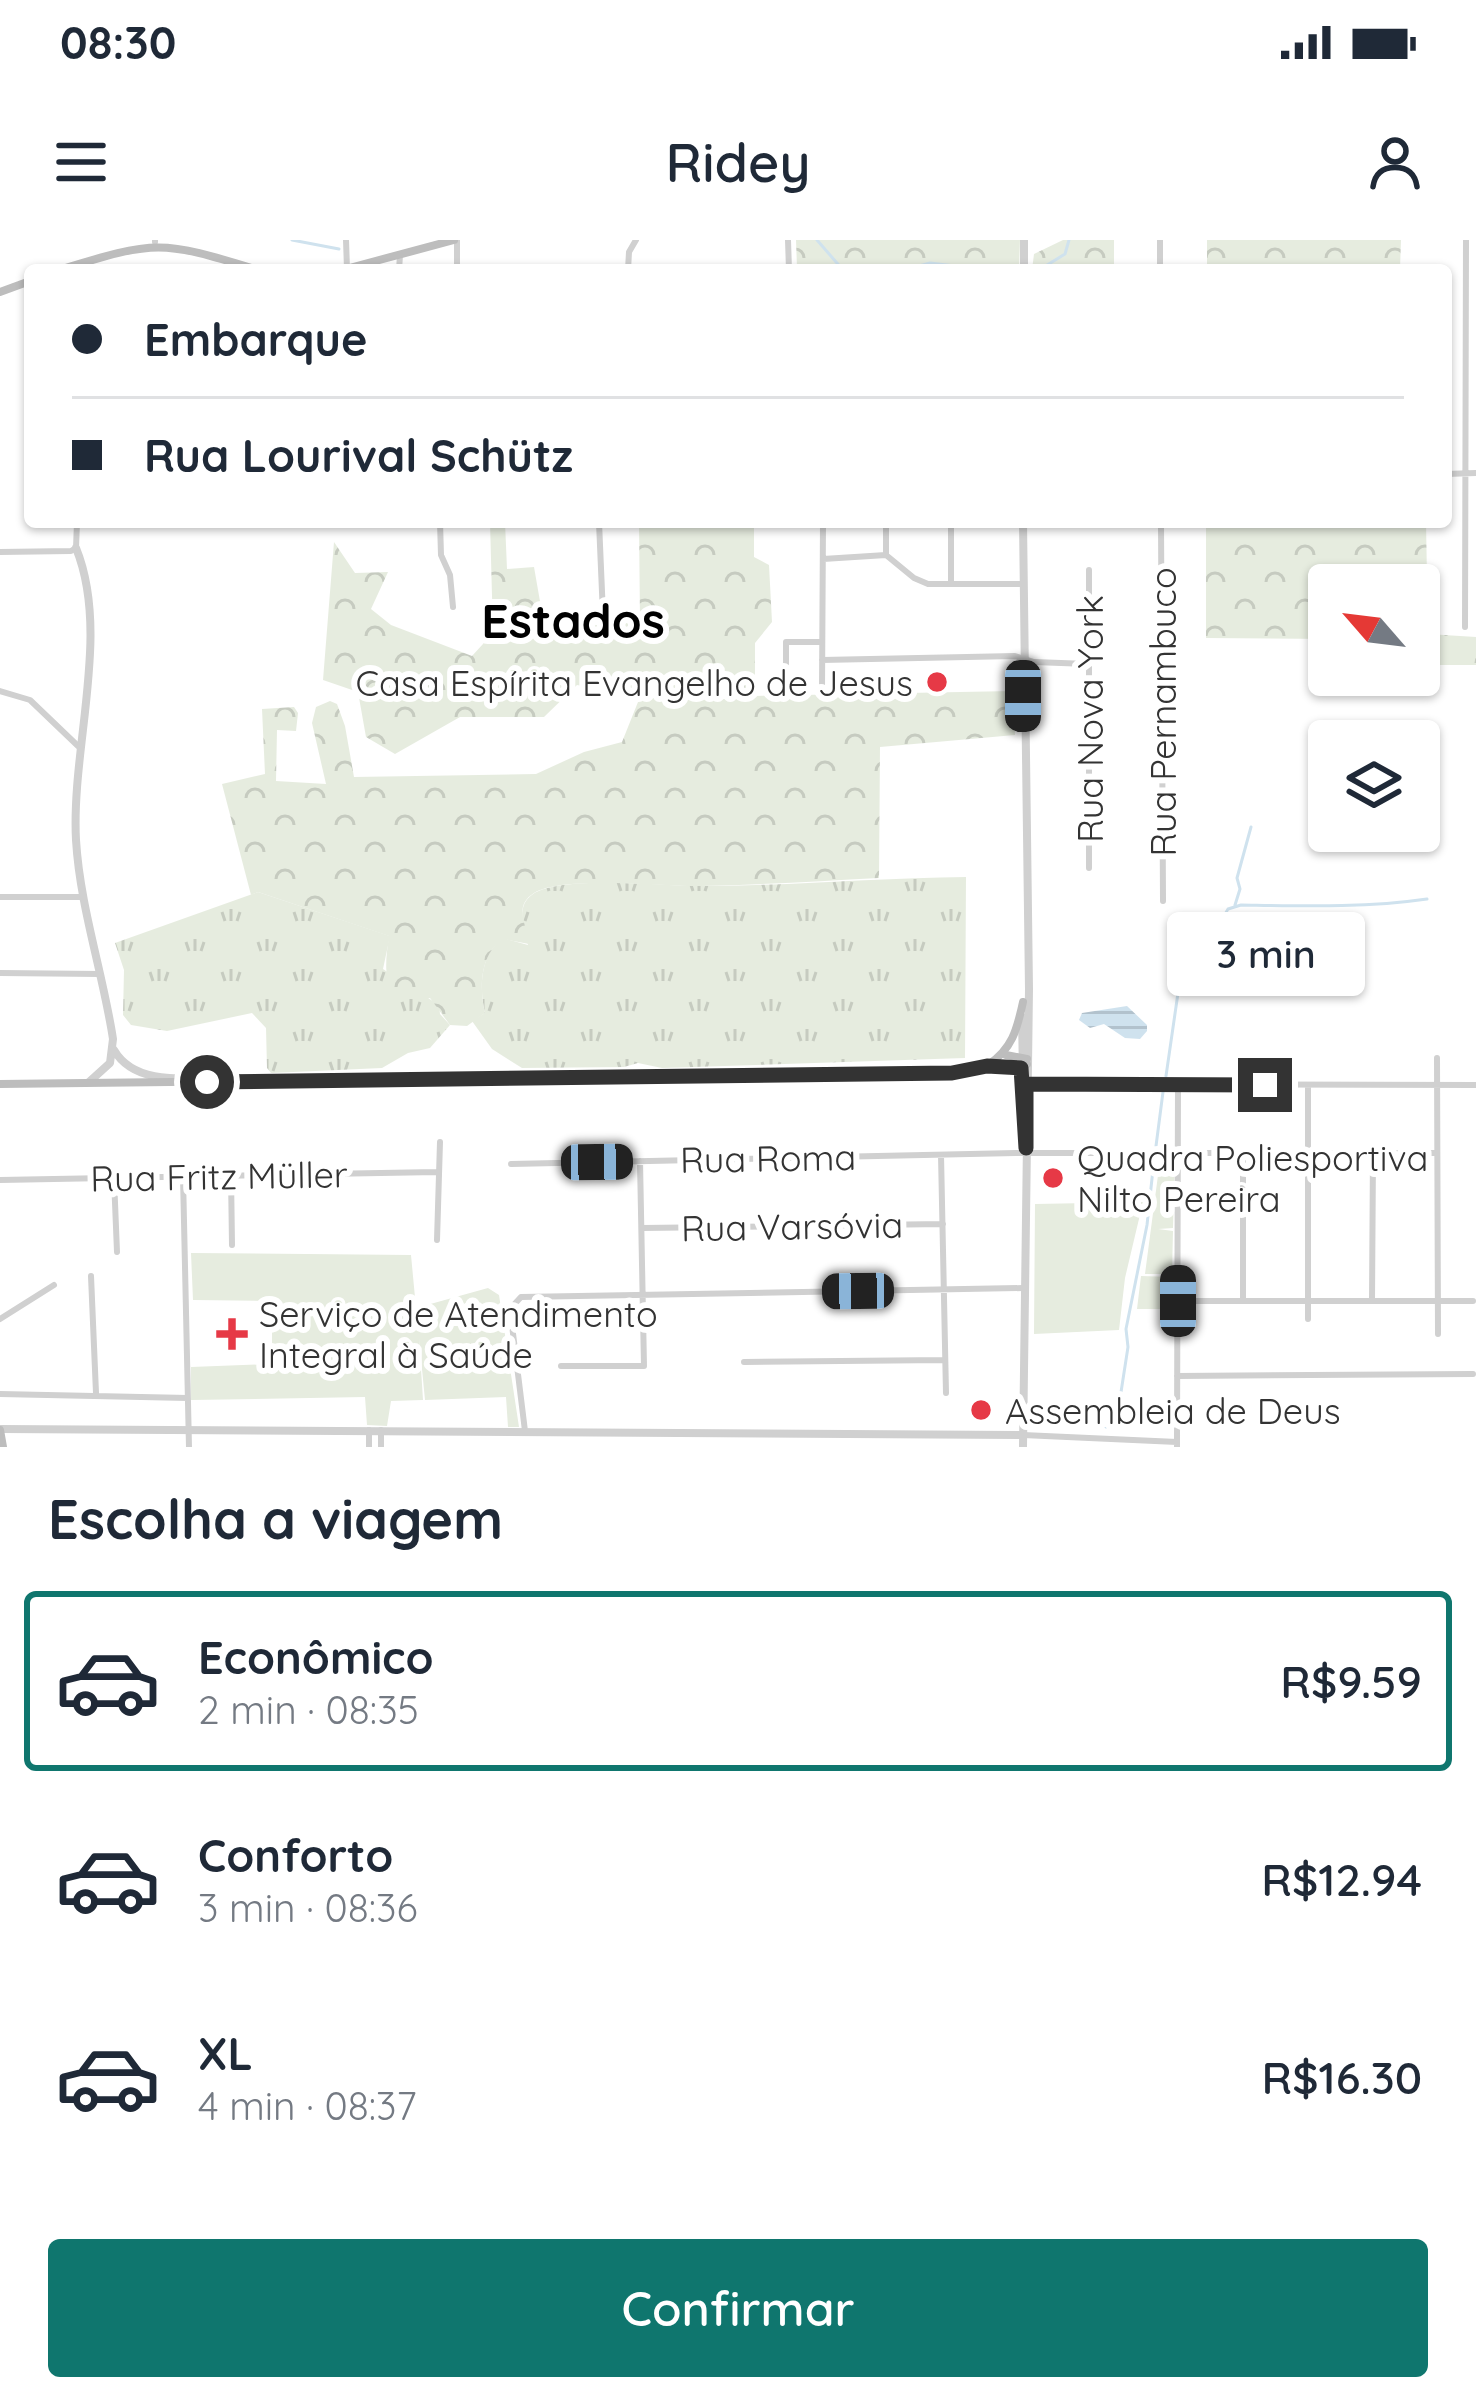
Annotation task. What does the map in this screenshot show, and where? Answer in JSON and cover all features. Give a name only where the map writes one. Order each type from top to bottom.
[{"type":"main road","points":[[363,264],[416,245],[456,240]]},
{"type":"main road","points":[[83,264],[155,241],[240,264]]},
{"type":"main road","points":[[987,1066],[1004,1056],[1023,1002]]},
{"type":"main road","points":[[1004,1056],[1024,1062]]},
{"type":"main road","points":[[0,1084],[952,1073],[1024,1062]]},
{"type":"main road","points":[[0,1430],[3,1447]]},
{"type":"street","points":[[1465,627],[1466,240]]},
{"type":"street","points":[[399,264],[400,254]]},
{"type":"street","points":[[1452,473],[1476,473]]},
{"type":"street","points":[[77,528],[90,622],[78,746],[76,844],[113,1049],[125,1066],[145,1076],[280,1081]]},
{"type":"street","points":[[440,528],[453,607]]},
{"type":"street","points":[[598,528],[604,615]]},
{"type":"street","points":[[822,690],[823,528]]},
{"type":"street","points":[[886,528],[886,555]]},
{"type":"street","points":[[951,528],[951,584]]},
{"type":"street","points":[[1023,528],[1027,970],[1023,1447]]},
{"type":"street","name":"Rua Pernambuco","points":[[1161,528],[1163,901]]},
{"type":"street","points":[[0,552],[66,553],[76,548]]},
{"type":"street","points":[[823,560],[886,555],[928,584],[1023,584]]},
{"type":"street","name":"Rua Nova York","points":[[1089,570],[1089,868]]},
{"type":"street","points":[[786,682],[786,642],[823,642]]},
{"type":"street","points":[[822,660],[1015,656],[1089,664]]},
{"type":"street","points":[[0,692],[30,700],[78,746]]},
{"type":"street","points":[[0,897],[86,897]]},
{"type":"street","points":[[1026,1150],[1023,1002],[1027,970]]},
{"type":"street","points":[[0,973],[100,974]]},
{"type":"street","points":[[85,1084],[104,1071],[113,1049]]},
{"type":"street","points":[[1437,1058],[1438,1334]]},
{"type":"street","points":[[1026,1084],[1474,1086]]},
{"type":"street","points":[[0,1430],[1023,1435],[1177,1444],[1178,1085]]},
{"type":"street","points":[[1308,1319],[1309,1085]]},
{"type":"street","points":[[437,1240],[440,1142]]},
{"type":"street","name":"Rua Roma","points":[[511,1164],[1026,1150],[1437,1153]]},
{"type":"street","points":[[1243,1153],[1243,1301]]},
{"type":"street","points":[[1372,1301],[1373,1153]]},
{"type":"street","points":[[941,1155],[946,1393]]},
{"type":"street","points":[[561,1366],[644,1366],[640,1161]]},
{"type":"street","name":"Rua Fritz Müller","points":[[0,1180],[437,1172]]},
{"type":"street","points":[[230,1175],[232,1245]]},
{"type":"street","points":[[183,1176],[189,1447]]},
{"type":"street","points":[[114,1178],[117,1252]]},
{"type":"street","name":"Rua Varsóvia","points":[[642,1228],[943,1224]]},
{"type":"street","points":[[91,1276],[96,1393]]},
{"type":"street","points":[[0,1319],[54,1285]]},
{"type":"street","points":[[525,1432],[512,1303],[521,1298],[1023,1288]]},
{"type":"street","points":[[1178,1301],[1473,1301]]},
{"type":"street","points":[[744,1362],[945,1360]]},
{"type":"street","points":[[1178,1376],[1473,1373]]},
{"type":"street","points":[[0,1394],[188,1398]]},
{"type":"street","points":[[369,1430],[369,1447]]},
{"type":"street","points":[[381,1430],[381,1447]]},
{"type":"green space","points":[[796,240],[1020,240],[1019,264],[797,264]]},
{"type":"green space","points":[[1063,240],[1114,240],[1114,264],[1033,264],[1034,254]]},
{"type":"green space","points":[[1207,240],[1401,240],[1400,264],[1207,264]]},
{"type":"green space","points":[[490,528],[505,528],[507,569],[534,567],[545,630],[640,621],[639,528],[754,528],[754,557],[769,565],[772,622],[755,643],[755,696],[1013,691],[1015,735],[880,747],[879,878],[701,886],[567,884],[534,893],[522,911],[529,944],[503,939],[495,945],[483,972],[485,1013],[467,1026],[450,1025],[430,998],[402,997],[394,991],[386,962],[389,936],[258,892],[251,895],[222,784],[265,774],[262,709],[294,707],[296,731],[277,730],[276,781],[326,784],[312,723],[316,707],[330,701],[337,704],[345,726],[354,777],[536,774],[584,752],[622,742],[640,697],[577,685],[544,717],[460,717],[395,754],[366,737],[358,692],[323,680],[334,542],[355,573],[388,572],[371,609],[391,625],[472,656],[493,633]]},
{"type":"green space","points":[[1206,528],[1426,528],[1427,564],[1308,564],[1308,639],[1206,638]]},
{"type":"green space","points":[[1440,635],[1476,637],[1476,665],[1440,665]]},
{"type":"green space","points":[[966,877],[965,1058],[522,1068],[492,1049],[472,1021],[485,1013],[482,983],[490,953],[503,938],[528,945],[524,905],[547,888],[588,883],[731,886]]},
{"type":"green space","points":[[258,892],[390,936],[383,969],[439,1005],[450,1025],[430,1048],[408,1053],[382,1068],[271,1073],[266,1028],[252,1013],[167,1031],[131,1025],[123,1015],[124,970],[115,943]]},
{"type":"green space","points":[[1160,1160],[1175,1161],[1173,1228],[1158,1229],[1173,1231],[1172,1274],[1145,1274]]},
{"type":"green space","points":[[1143,1202],[1125,1278],[1119,1330],[1034,1334],[1035,1204]]},
{"type":"green space","points":[[191,1253],[411,1255],[416,1308],[488,1288],[499,1295],[519,1427],[508,1427],[506,1397],[425,1400],[419,1338],[423,1400],[391,1401],[387,1426],[367,1425],[365,1397],[191,1400],[191,1367],[272,1364],[272,1301],[193,1300]]},
{"type":"green space","points":[[1141,1276],[1173,1277],[1173,1309],[1137,1309]]},
{"type":"water","points":[[1127,1006],[1147,1025],[1140,1039],[1125,1038],[1104,1024],[1090,1028],[1079,1020],[1082,1013]]},
{"type":"waterway","points":[[292,240],[339,249]]},
{"type":"waterway","points":[[817,240],[838,264]]},
{"type":"waterway","points":[[1049,264],[1065,254],[1069,240]]},
{"type":"waterway","points":[[926,264],[938,264]]},
{"type":"waterway","points":[[1235,905],[1251,827]]},
{"type":"waterway","points":[[1166,1076],[1179,986],[1221,969],[1228,909],[1427,899]]},
{"type":"waterway","points":[[1156,1146],[1163,1092]]},
{"type":"waterway","points":[[1106,1427],[1119,1405],[1128,1347],[1126,1329],[1147,1225],[1154,1160]]},
{"type":"place","name":"Casa Espírita Evangelho de Jesus","points":[[937,682]]},
{"type":"place","name":"Quadra Poliesportiva Nilto Pereira","points":[[1053,1178]]},
{"type":"place","name":"Serviço de Atendimento Integral à Saúde","points":[[232,1334]]},
{"type":"place","name":"Assembleia de Deus","points":[[981,1410]]},
{"type":"district","name":"Estados","points":[[573,620]]},
{"type":"route","points":[[207,1082],[952,1073],[987,1066],[1021,1068],[1026,1148],[1026,1084],[1265,1085]]}]
